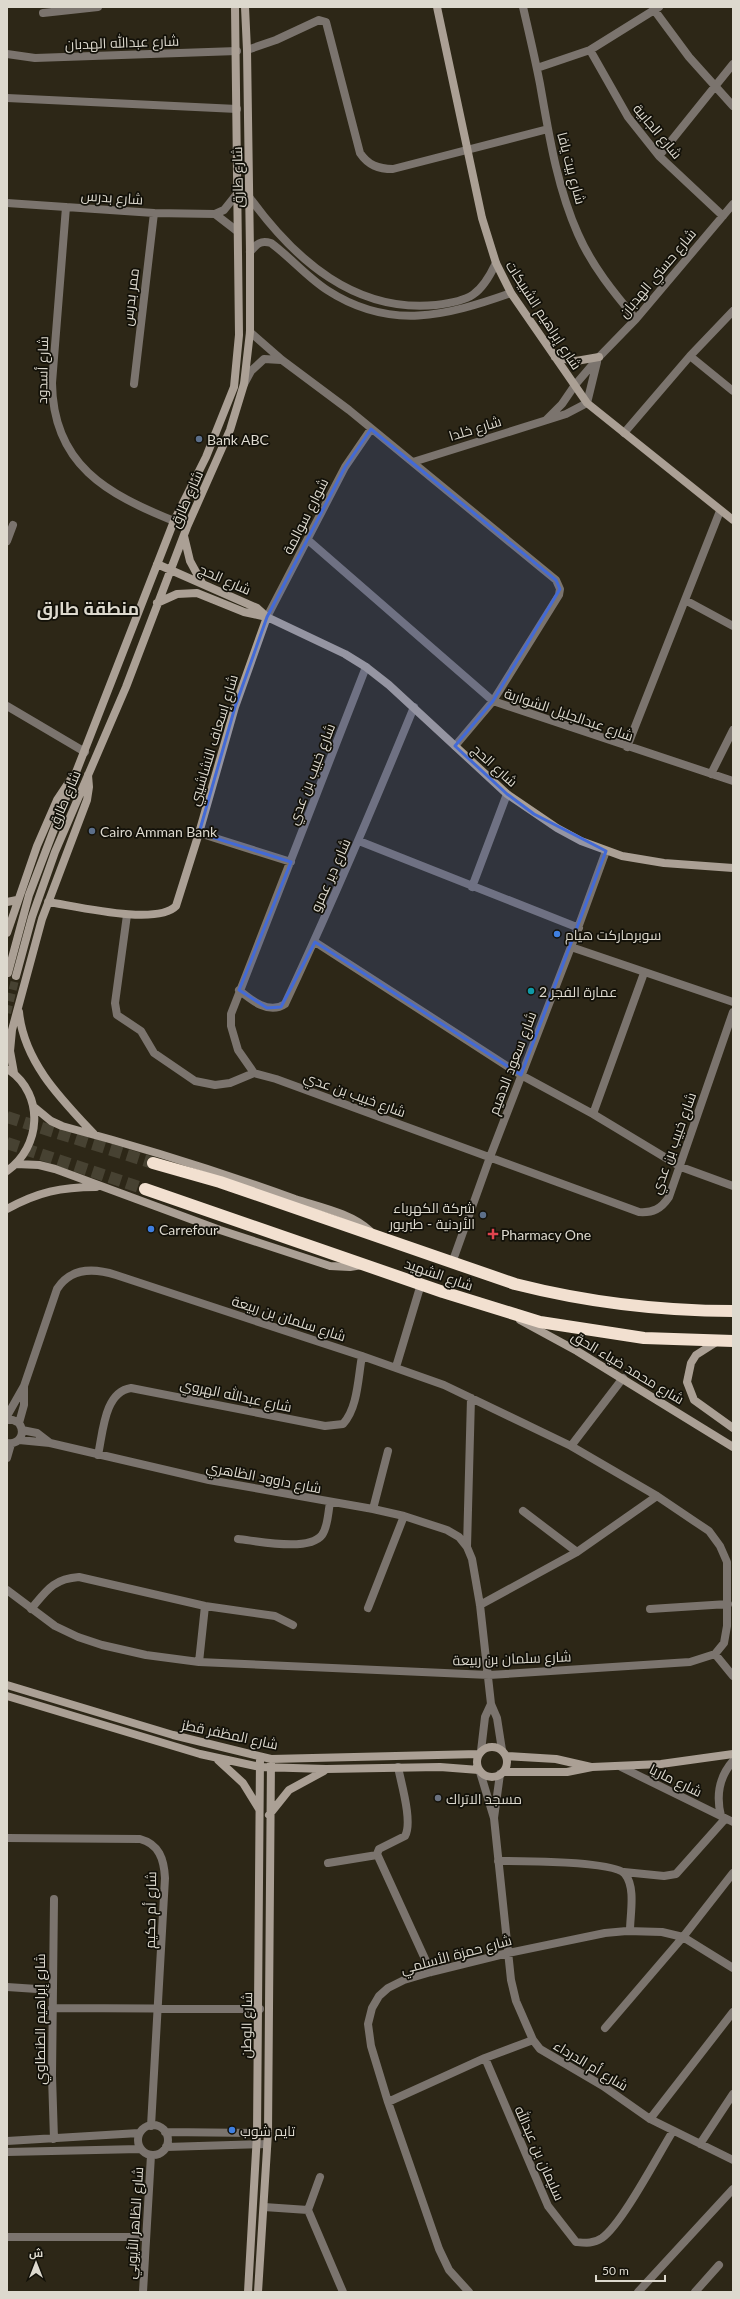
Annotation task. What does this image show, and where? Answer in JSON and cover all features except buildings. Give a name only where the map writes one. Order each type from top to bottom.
[{"type":"highway","name":"شارع الشهيد","points":[[153,1163],[220,1182],[376,1238],[515,1284],[599,1301],[652,1308],[733,1311]]},
{"type":"highway","name":"شارع الشهيد","points":[[145,1189],[507,1313],[540,1322],[644,1338],[733,1341]]},
{"type":"street","points":[[43,13],[98,7]]},
{"type":"street","name":"شارع طارق","points":[[12,974],[30,895],[174,521],[206,457],[234,387],[239,335],[236,195],[236,7]]},
{"type":"street","name":"شارع طارق","points":[[12,974],[58,845],[126,687],[169,569],[230,430],[244,384],[250,332],[250,198],[245,7]]},
{"type":"street","name":"شارع إبراهيم الشبيكات","points":[[437,7],[469,149],[482,218],[496,263],[511,293],[587,403],[733,520]]},
{"type":"street","name":"شارع بيت يافا","points":[[523,7],[561,188],[578,234],[592,262],[636,319]]},
{"type":"street","points":[[537,68],[590,50],[657,9],[714,87],[733,106]]},
{"type":"street","points":[[247,50],[276,40],[322,19],[326,22],[329,29],[356,142],[364,160],[381,169],[393,169],[548,129]]},
{"type":"street","name":"شارع الجابية","points":[[590,50],[624,111],[660,156],[723,216]]},
{"type":"street","name":"شارع عبدالله الهدبان","points":[[7,54],[35,58],[237,52]]},
{"type":"street","points":[[660,156],[733,64]]},
{"type":"street","points":[[7,98],[237,109]]},
{"type":"street","points":[[236,195],[224,210],[216,214],[237,231]]},
{"type":"street","points":[[250,198],[264,217],[284,238],[332,280],[352,292],[375,301],[420,306],[462,300],[481,290],[496,263]]},
{"type":"street","name":"شارع بدرس","points":[[7,204],[154,213],[216,214]]},
{"type":"street","name":"شارع حسني الهدبان","points":[[575,385],[599,357],[636,319],[733,204]]},
{"type":"street","name":"شارع أسدود","points":[[66,207],[52,383],[52,404],[62,435],[71,452],[92,477],[104,487],[146,510],[174,521]]},
{"type":"street","name":"ممر بدرس","points":[[134,384],[154,213]]},
{"type":"street","points":[[250,252],[260,242],[271,243],[326,289],[356,305],[385,314],[408,316],[444,314],[511,293]]},
{"type":"street","points":[[624,433],[690,356],[733,311]]},
{"type":"street","points":[[250,332],[282,360],[413,462],[556,580],[560,589],[559,595],[493,701],[454,746]]},
{"type":"street","points":[[690,356],[733,391]]},
{"type":"street","points":[[555,357],[576,361],[599,357]]},
{"type":"street","name":"شارع حسني الهدبان","points":[[587,403],[599,357]]},
{"type":"street","points":[[244,384],[251,371],[264,359],[282,360]]},
{"type":"street","name":"شارع خلدا","points":[[546,420],[562,404],[575,385]]},
{"type":"street","name":"شارع خلدا","points":[[413,462],[566,414],[587,403]]},
{"type":"street","name":"شوارع سوالمة","points":[[267,617],[308,540],[344,467],[371,429]]},
{"type":"street","points":[[627,747],[720,511]]},
{"type":"street","points":[[7,541],[13,525]]},
{"type":"street","points":[[184,536],[190,561],[203,584]]},
{"type":"street","name":"شارع عبدالجليل الشواربة","points":[[308,540],[493,701],[627,747],[733,781]]},
{"type":"street","name":"شارع الحج","points":[[157,564],[256,608],[267,617]]},
{"type":"street","name":"شارع الحج","points":[[157,603],[177,594],[197,593],[244,612],[267,617],[345,654],[366,667],[414,707],[507,794],[557,828],[606,851],[664,863],[733,868]]},
{"type":"street","points":[[685,600],[733,626]]},
{"type":"street","name":"شارع إسعاف النشاشيبي","points":[[48,902],[127,915],[164,914],[171,911],[176,906],[199,833],[235,707],[267,617]]},
{"type":"street","name":"شارع خبيب بن عدي","points":[[366,667],[291,862],[239,990],[231,1014],[231,1026],[238,1050],[254,1073],[276,1079],[639,1212],[656,1211],[663,1206],[669,1197],[681,1167],[733,1012]]},
{"type":"street","points":[[7,706],[85,752]]},
{"type":"street","name":"شارع دير عمرو","points":[[239,990],[267,1008],[281,1007],[284,1004],[315,942],[359,841],[414,707]]},
{"type":"street","points":[[711,774],[733,730]]},
{"type":"street","points":[[7,933],[18,900],[57,800],[68,782],[76,774]]},
{"type":"street","points":[[7,1171],[16,1164],[28,1147],[32,1138],[35,1122],[34,1107],[26,1088],[10,1070],[11,1024],[18,1008],[48,902],[86,800],[89,788],[88,774]]},
{"type":"street","points":[[472,887],[507,794]]},
{"type":"street","points":[[199,833],[291,862]]},
{"type":"street","points":[[359,841],[578,928]]},
{"type":"street","name":"شارع سعود الدهيم","points":[[452,1263],[490,1157],[571,947],[606,851]]},
{"type":"street","points":[[7,902],[18,900]]},
{"type":"street","points":[[127,915],[115,1003],[117,1015],[140,1031],[154,1053],[195,1081],[216,1085],[230,1083],[254,1073]]},
{"type":"street","points":[[315,942],[521,1075],[593,1114],[681,1167],[733,1186]]},
{"type":"street","points":[[571,947],[644,974],[733,1002]]},
{"type":"street","points":[[593,1114],[644,974]]},
{"type":"street","points":[[18,1008],[23,1034],[35,1062],[68,1106],[95,1135]]},
{"type":"street","points":[[34,1107],[58,1124],[199,1165],[351,1218],[366,1227],[376,1238]]},
{"type":"street","points":[[16,1164],[45,1166],[220,1230],[330,1266],[350,1267],[364,1264]]},
{"type":"street","points":[[7,1209],[40,1193],[72,1188],[102,1187]]},
{"type":"street","name":"شارع سلمان بن ربيعة","points":[[7,1416],[24,1386],[57,1289],[63,1280],[86,1270],[100,1270],[396,1367],[444,1385],[571,1446]]},
{"type":"street","points":[[396,1367],[421,1284]]},
{"type":"street","name":"شارع محمد ضياء الحق","points":[[507,1313],[623,1378],[732,1445]]},
{"type":"street","name":"شارع محمد ضياء الحق","points":[[718,1341],[696,1355],[691,1363],[687,1382],[694,1400],[733,1428]]},
{"type":"street","name":"شارع عبدالله الهروي","points":[[98,1456],[113,1399],[122,1390],[131,1388],[325,1426],[343,1424],[350,1418],[362,1356]]},
{"type":"street","points":[[623,1378],[571,1446],[657,1496],[709,1531],[720,1546],[727,1562],[728,1604],[726,1637],[724,1643],[715,1654],[733,1676]]},
{"type":"street","name":"شارع سلمان بن ربيعة","points":[[12,1442],[21,1426],[24,1405],[24,1386]]},
{"type":"street","points":[[471,1398],[467,1547],[472,1559],[480,1605],[491,1704],[497,1718],[504,1753],[506,1767],[502,1773]]},
{"type":"street","name":"شارع داوود الظاهري","points":[[7,1420],[13,1420],[21,1426],[37,1433],[50,1443]]},
{"type":"street","points":[[7,1458],[12,1442]]},
{"type":"street","name":"شارع داوود الظاهري","points":[[12,1442],[50,1443],[98,1456],[209,1480],[330,1503],[373,1509],[404,1516],[447,1530],[459,1537],[467,1547]]},
{"type":"street","points":[[373,1509],[388,1451]]},
{"type":"street","points":[[480,1605],[578,1552],[657,1496]]},
{"type":"street","points":[[238,1539],[292,1545],[313,1542],[325,1530],[330,1503]]},
{"type":"street","points":[[523,1511],[578,1552]]},
{"type":"street","points":[[368,1608],[404,1516]]},
{"type":"street","points":[[31,1609],[50,1586],[59,1580],[79,1576],[205,1606],[275,1616],[293,1625]]},
{"type":"street","name":"شارع سلمان بن ربيعة","points":[[7,1590],[31,1609],[66,1632],[102,1645],[146,1655],[199,1662],[488,1675],[677,1664],[700,1660],[715,1654]]},
{"type":"street","points":[[650,1609],[728,1604]]},
{"type":"street","points":[[199,1662],[205,1606]]},
{"type":"street","name":"شارع المظفر قطز","points":[[7,1685],[173,1735],[271,1759],[480,1752]]},
{"type":"street","name":"شارع المظفر قطز","points":[[7,1696],[216,1758],[260,1767],[326,1769],[398,1767],[479,1771]]},
{"type":"street","points":[[491,1704],[485,1717],[480,1752],[476,1762],[479,1771],[488,1776],[502,1773],[556,1773],[592,1768],[661,1764],[733,1754]]},
{"type":"street","points":[[480,1752],[491,1747],[504,1753],[556,1759],[592,1768]]},
{"type":"street","name":"شارع الوطن","points":[[248,2292],[257,2144],[260,2009],[260,1757]]},
{"type":"street","points":[[216,1758],[243,1783],[259,1810]]},
{"type":"street","name":"شارع الوطن","points":[[258,2292],[268,2133],[269,1816],[271,1759]]},
{"type":"street","name":"شارع ماريا","points":[[726,1819],[719,1791],[722,1780],[733,1761]]},
{"type":"street","points":[[398,1767],[406,1809],[407,1832],[405,1836],[379,1849],[377,1855],[431,1972]]},
{"type":"street","name":"شارع ماريا","points":[[621,1767],[726,1819]]},
{"type":"street","points":[[269,1816],[289,1790],[326,1769]]},
{"type":"street","name":"شارع أم الدرداء","points":[[479,1771],[494,1818],[511,1980],[516,2001],[533,2040],[549,2056],[603,2086],[650,2119],[733,2160]]},
{"type":"street","name":"شارع أم الدرداء","points":[[494,1818],[502,1773]]},
{"type":"street","points":[[498,1861],[605,1865],[624,1872],[664,1876],[676,1874],[726,1819]]},
{"type":"street","name":"شارع أم حكيم","points":[[7,1838],[140,1839],[155,1846],[164,1867],[165,1878],[159,2010],[151,2126]]},
{"type":"street","points":[[328,1863],[377,1855]]},
{"type":"street","points":[[624,1872],[629,1880],[631,1891],[630,1931]]},
{"type":"street","points":[[605,2028],[683,1937],[733,1873]]},
{"type":"street","name":"شارع إبراهيم الطنطاوي","points":[[54,1899],[52,1990],[54,2139]]},
{"type":"street","name":"شارع حمزة الأسلمي","points":[[469,2292],[449,2270],[439,2249],[388,2102],[372,2046],[368,2024],[372,2008],[379,1996],[388,1988],[404,1980],[431,1972],[508,1953],[605,1933],[630,1931],[662,1932],[683,1937],[733,1968]]},
{"type":"street","points":[[7,1987],[52,1990]]},
{"type":"street","points":[[52,2008],[159,2010],[260,2009]]},
{"type":"street","points":[[650,2119],[733,2012]]},
{"type":"street","points":[[388,2102],[485,2058],[533,2040]]},
{"type":"street","name":"سليمان بن عبدالله","points":[[485,2058],[548,2206],[576,2242],[593,2243],[607,2234],[631,2200],[673,2131]]},
{"type":"street","points":[[700,2144],[733,2094]]},
{"type":"street","points":[[7,2141],[139,2134],[151,2126],[156,2126],[165,2132],[268,2133]]},
{"type":"street","points":[[7,2152],[140,2149],[151,2155],[157,2155],[166,2147],[168,2139],[165,2132]]},
{"type":"street","points":[[139,2134],[138,2139],[140,2149]]},
{"type":"street","points":[[166,2147],[267,2144]]},
{"type":"street","name":"شارع الظاهر الأيوبي","points":[[143,2292],[151,2155]]},
{"type":"street","points":[[320,2178],[308,2210],[343,2292]]},
{"type":"street","points":[[638,2292],[733,2189]]},
{"type":"street","points":[[264,2207],[308,2210]]},
{"type":"street","points":[[7,2237],[146,2237]]},
{"type":"street","points":[[695,2292],[719,2265]]},
{"type":"highlighted area","points":[[371,429],[556,580],[560,589],[493,701],[455,746],[507,794],[534,814],[606,851],[521,1075],[315,942],[281,1007],[267,1008],[239,990],[291,862],[199,833],[235,707],[267,617],[345,467]]},
{"type":"tunnel","points":[[7,1013],[16,976]]},
{"type":"tunnel","points":[[7,1117],[153,1163]]},
{"type":"tunnel","points":[[7,1143],[145,1189]]},
{"type":"place","name":"Bank ABC","points":[[199,439]]},
{"type":"place","name":"Cairo Amman Bank","points":[[92,831]]},
{"type":"place","name":"سوبرماركت هيام","points":[[557,934]]},
{"type":"place","name":"عمارة الفجر 2","points":[[531,991]]},
{"type":"place","name":"شركة الكهرباء الأردنية - طبربور","points":[[483,1215]]},
{"type":"place","name":"Carrefour","points":[[151,1229]]},
{"type":"place","name":"Pharmacy One","points":[[493,1234]]},
{"type":"place","name":"مسجد الاتراك","points":[[438,1798]]},
{"type":"place","name":"تايم شوب","points":[[232,2130]]},
{"type":"district","name":"منطقة طارق","points":[[88,608]]}]
